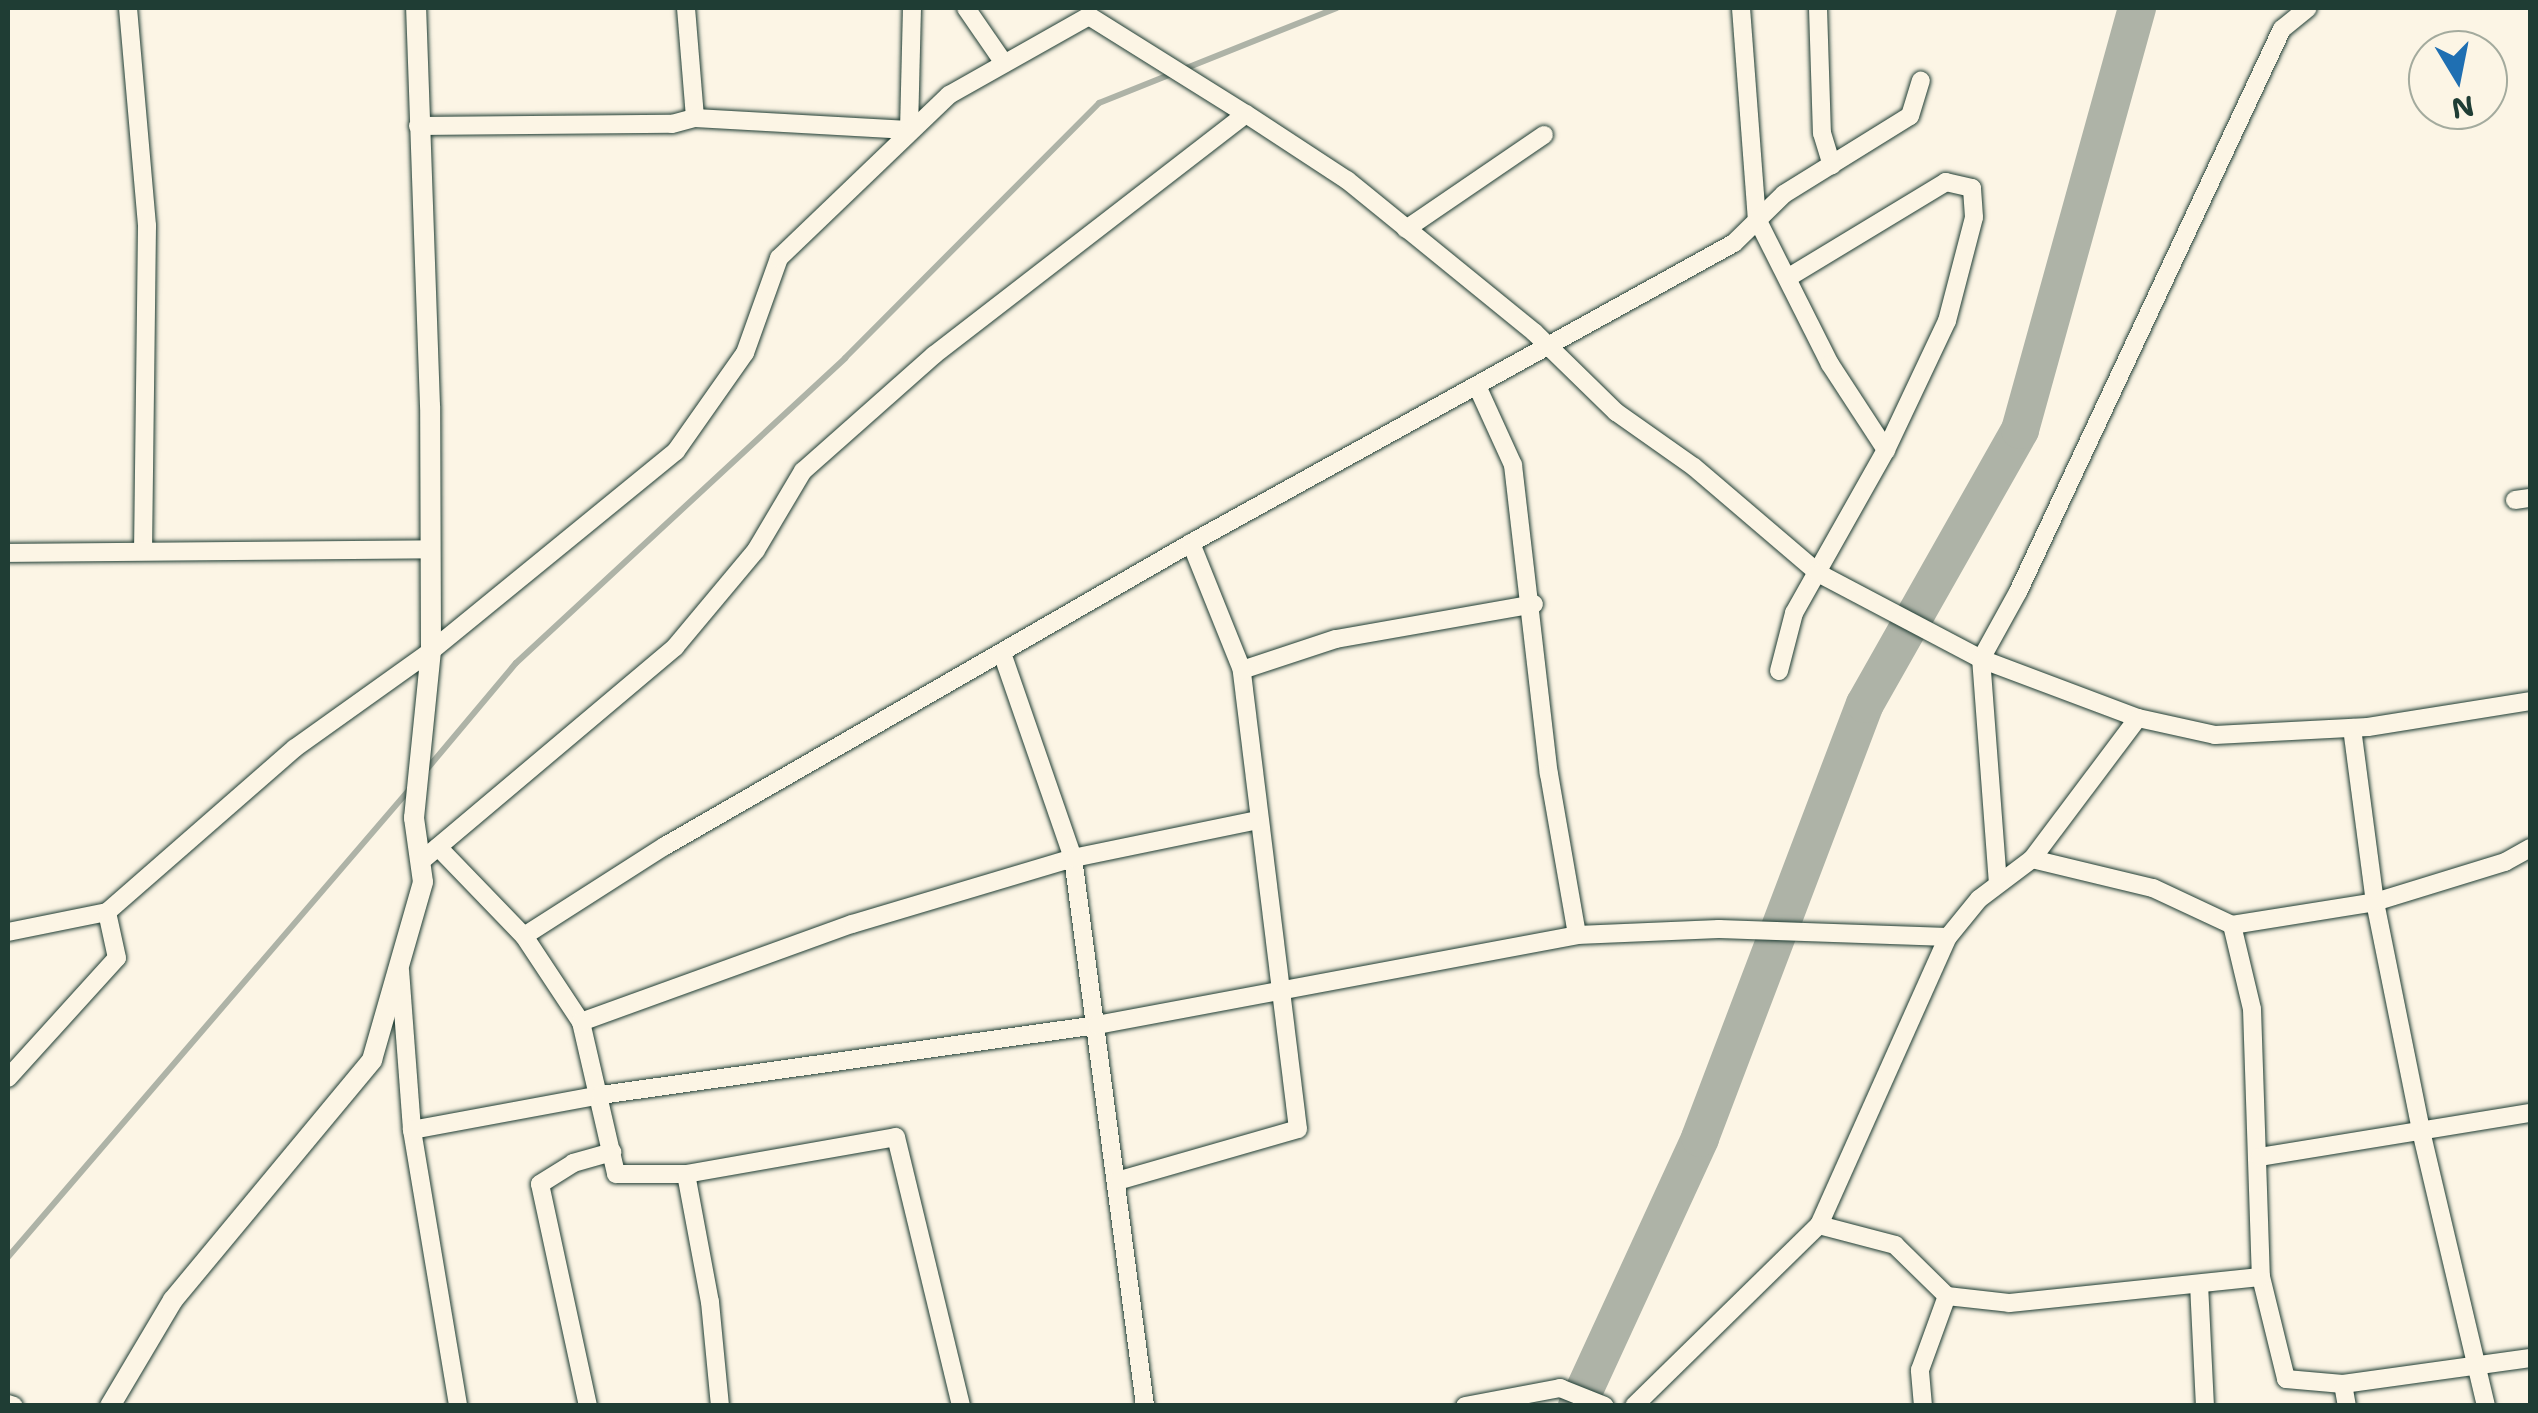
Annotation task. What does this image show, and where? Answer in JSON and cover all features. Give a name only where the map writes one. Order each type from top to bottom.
[{"type":"street","points":[[128,8],[147,226],[144,549]]},
{"type":"street","points":[[110,1406],[172,1300],[372,1060],[398,956],[423,882],[414,818],[431,650],[431,549],[416,8]]},
{"type":"street","points":[[686,8],[695,118]]},
{"type":"street","points":[[909,130],[912,8]]},
{"type":"street","points":[[966,8],[1004,63]]},
{"type":"street","points":[[1741,8],[1757,219],[1790,277],[1830,364],[1886,450]]},
{"type":"street","points":[[1818,8],[1822,133],[1832,166]]},
{"type":"street","points":[[1998,884],[1980,659],[2018,592],[2282,29],[2308,8]]},
{"type":"street","points":[[8,932],[107,912],[296,748],[431,650],[676,451],[746,353],[779,258],[949,95],[1092,10],[1347,180],[1550,348],[1616,412],[1694,468],[1818,573],[1980,659],[2138,718],[2214,735],[2352,728],[2530,701]]},
{"type":"street","points":[[524,936],[665,846],[1191,543],[1734,243],[1757,219],[1910,116],[1921,81]]},
{"type":"street","points":[[420,862],[675,647],[756,550],[802,470],[948,344],[1246,114]]},
{"type":"street","points":[[418,126],[672,124],[695,118],[909,130]]},
{"type":"street","points":[[1406,230],[1544,135]]},
{"type":"street","points":[[1779,672],[1794,613],[1886,450],[1946,322],[1974,217],[1972,188],[1946,182],[1790,277]]},
{"type":"street","points":[[1477,386],[1513,465],[1534,604],[1549,774],[1577,936]]},
{"type":"street","points":[[1118,1181],[1298,1130],[1284,990],[1258,820],[1242,670],[1191,543]]},
{"type":"street","points":[[8,553],[431,549]]},
{"type":"street","points":[[1242,670],[1336,639],[1534,604]]},
{"type":"street","points":[[1002,653],[1073,858],[1098,1025],[1145,1406]]},
{"type":"street","points":[[1634,1406],[1819,1226],[1948,937],[1998,884],[2032,859],[2138,718]]},
{"type":"street","points":[[2352,728],[2376,902],[2420,1131],[2486,1406]]},
{"type":"street","points":[[581,1022],[852,924],[1073,858],[1258,820]]},
{"type":"street","points":[[438,847],[524,936],[581,1022],[601,1095],[616,1174],[686,1174],[896,1137],[961,1406]]},
{"type":"street","points":[[2032,859],[2152,888],[2232,925],[2376,902],[2505,862],[2530,848]]},
{"type":"street","points":[[8,1078],[117,958],[107,912]]},
{"type":"street","points":[[2232,925],[2252,1008],[2261,1276],[2286,1379],[2344,1384],[2530,1358]]},
{"type":"street","points":[[412,1130],[601,1095],[1098,1025],[1577,936],[1718,928],[1948,937]]},
{"type":"street","points":[[398,956],[412,1130],[458,1406]]},
{"type":"street","points":[[2260,1157],[2530,1113]]},
{"type":"street","points":[[588,1406],[540,1184],[573,1163],[612,1152]]},
{"type":"street","points":[[686,1174],[710,1302],[720,1406]]},
{"type":"street","points":[[1819,1226],[1895,1245],[1947,1296],[2061,1301],[2261,1276]]},
{"type":"street","points":[[2199,1284],[2205,1406]]},
{"type":"street","points":[[1924,1406],[1920,1370],[1947,1296]]},
{"type":"street","points":[[2344,1384],[2346,1406]]},
{"type":"street","points":[[1465,1406],[1560,1388],[1605,1406]]},
{"type":"waterway","points":[[427,769],[516,663],[845,358],[1099,103],[1337,8]]},
{"type":"waterway","points":[[1577,1406],[1700,1138],[1865,704],[2020,430],[2137,8]]},
{"type":"waterway","points":[[8,1257],[409,790]]}]
